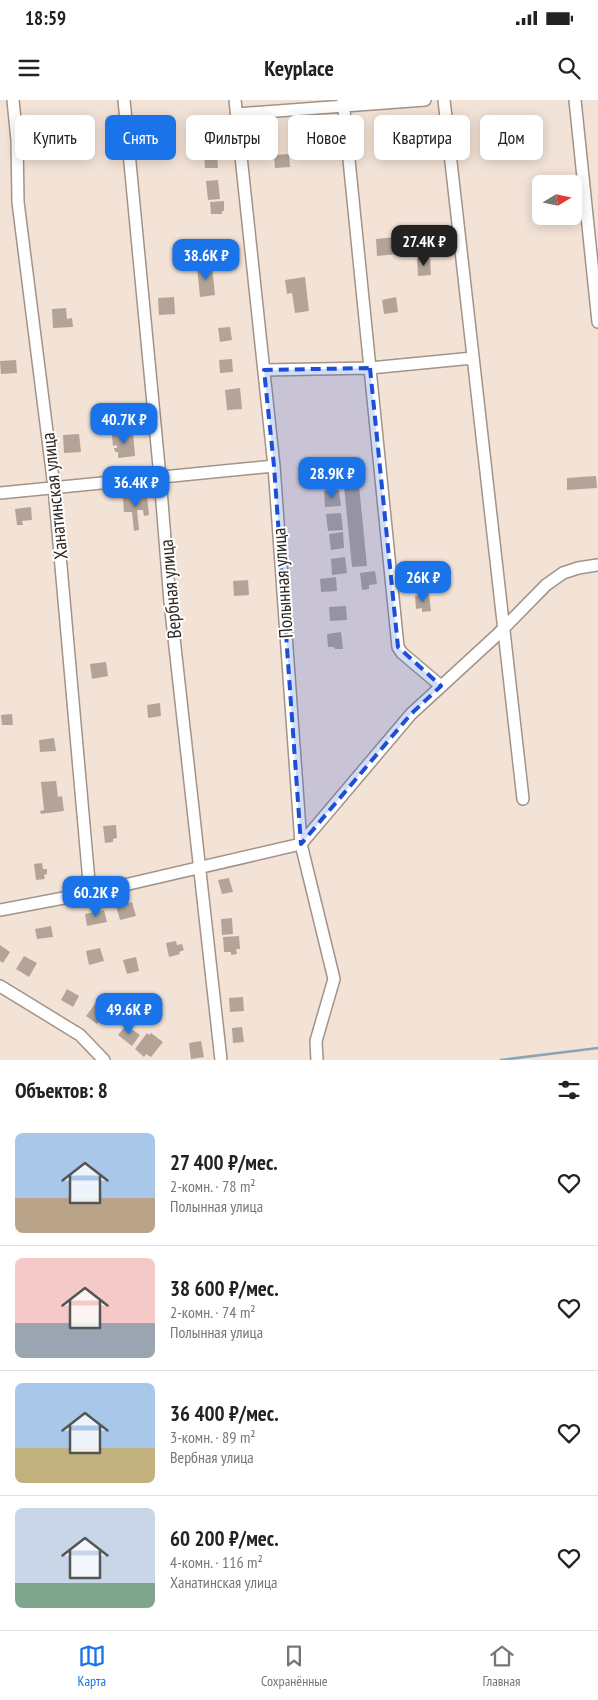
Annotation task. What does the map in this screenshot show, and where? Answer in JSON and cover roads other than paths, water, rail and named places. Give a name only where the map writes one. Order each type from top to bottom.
[{"type":"street","name":"Ханатинская улица","points":[[13,100],[17,140],[18,202],[54,487],[90,894]]},
{"type":"street","name":"Вербная улица","points":[[124,100],[170,602],[221,1060]]},
{"type":"street","name":"Полынная улица","points":[[235,100],[274,466],[301,844],[334,979],[316,1041],[317,1060]]},
{"type":"street","points":[[237,114],[343,103],[425,100]]},
{"type":"street","points":[[444,100],[523,799]]},
{"type":"street","points":[[575,100],[598,322]]},
{"type":"street","points":[[343,103],[398,647],[402,653],[441,686]]},
{"type":"street","points":[[264,370],[370,368],[473,358]]},
{"type":"street","points":[[0,493],[274,466]]},
{"type":"street","points":[[0,910],[90,894],[301,844],[411,714],[504,628],[546,585],[563,573],[578,568],[598,565]]},
{"type":"street","points":[[0,986],[80,1035],[104,1060]]},
{"type":"waterway","points":[[501,1060],[598,1048]]}]
